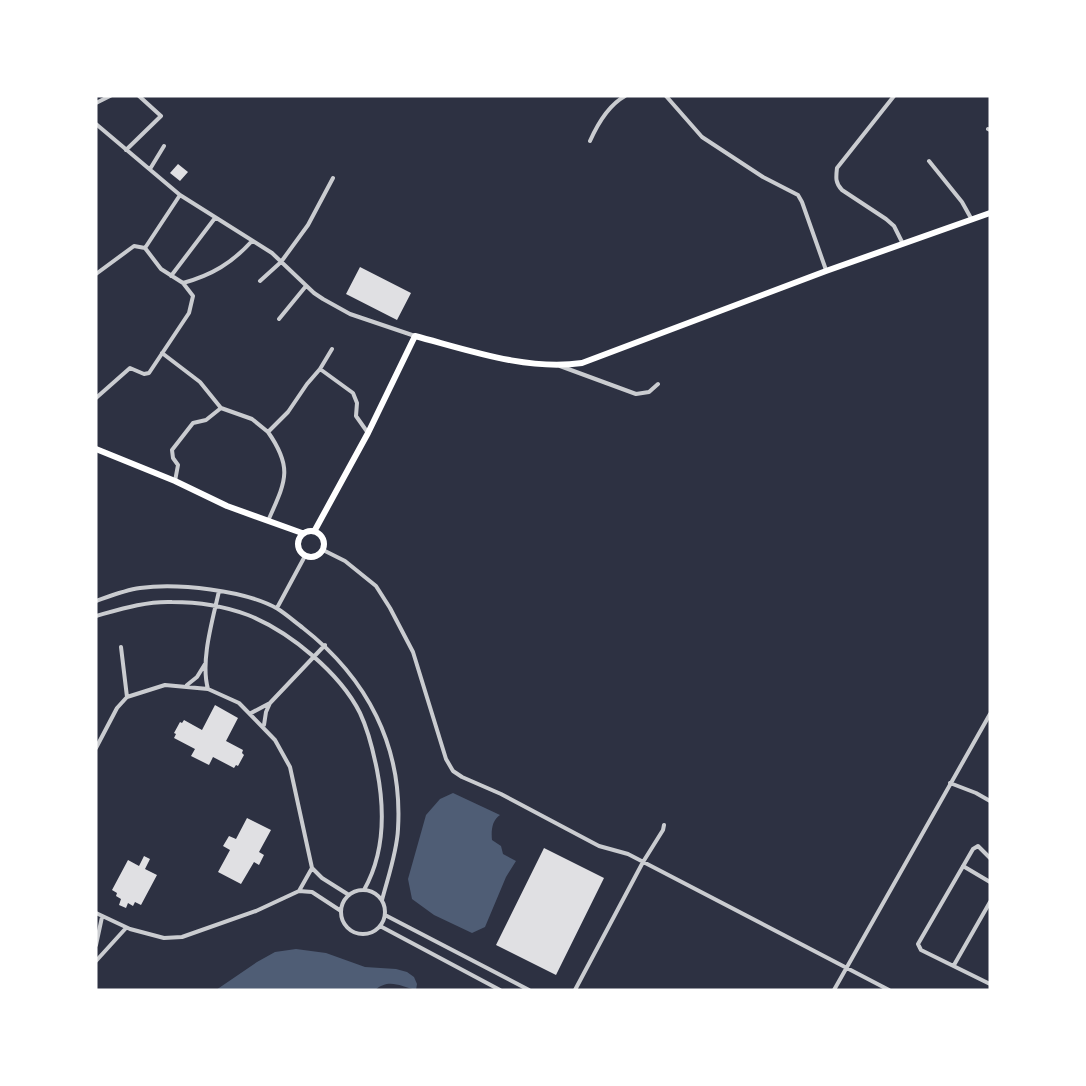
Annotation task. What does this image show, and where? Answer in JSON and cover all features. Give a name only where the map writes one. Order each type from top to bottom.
[{"type":"main road","points":[[96,449],[175,481],[227,506],[302,533],[315,530],[368,434],[415,336],[502,358],[560,366],[599,358],[826,271],[990,213]]},
{"type":"main road","points":[[302,533],[298,545],[305,556],[315,556],[323,550],[324,539],[315,530]]},
{"type":"street","points":[[96,103],[110,96]]},
{"type":"street","points":[[126,150],[161,116],[139,96]]},
{"type":"street","points":[[590,141],[607,112],[617,100],[625,96]]},
{"type":"street","points":[[666,96],[702,137],[763,177],[798,195],[826,271]]},
{"type":"street","points":[[894,96],[837,168],[836,180],[842,190],[894,226],[903,244]]},
{"type":"street","points":[[96,124],[180,195],[281,262],[323,300],[350,314],[415,336]]},
{"type":"street","points":[[150,169],[164,146]]},
{"type":"street","points":[[929,161],[962,202],[972,220]]},
{"type":"street","points":[[260,281],[281,262],[308,225],[333,178]]},
{"type":"street","points":[[145,248],[180,195]]},
{"type":"street","points":[[171,276],[215,218]]},
{"type":"street","points":[[183,283],[203,278],[224,267],[252,241]]},
{"type":"street","points":[[96,274],[134,246],[145,248],[160,269],[183,283],[193,296],[189,313],[147,374],[130,368],[96,398]]},
{"type":"street","points":[[279,319],[306,286]]},
{"type":"street","points":[[268,432],[288,412],[333,349]]},
{"type":"street","points":[[162,353],[200,382],[221,408],[252,418],[268,432],[282,455],[286,471],[268,521]]},
{"type":"street","points":[[560,366],[636,394],[649,392],[658,384]]},
{"type":"street","points":[[320,369],[353,393],[357,403],[356,416],[368,434]]},
{"type":"street","points":[[175,481],[178,465],[173,458],[172,450],[193,423],[206,420],[221,408]]},
{"type":"street","points":[[323,550],[345,561],[376,586],[390,608],[413,652],[446,759],[453,771],[599,846],[628,854],[889,990]]},
{"type":"street","points":[[277,609],[305,556]]},
{"type":"street","points":[[96,601],[138,588],[169,586],[219,591],[277,609],[325,645],[357,680],[375,710],[388,745],[397,788],[398,830],[382,900],[385,915],[380,926],[373,932],[358,933],[346,925],[341,911],[349,895],[364,890],[377,895],[382,900]]},
{"type":"street","points":[[208,689],[205,663],[219,591]]},
{"type":"street","points":[[96,616],[140,604],[172,602],[216,606],[249,616],[282,633],[334,677],[359,711],[371,744],[381,789],[382,831],[372,876],[364,890]]},
{"type":"street","points":[[251,713],[270,703],[325,645]]},
{"type":"street","points":[[121,647],[127,697]]},
{"type":"street","points":[[186,686],[197,677],[205,663]]},
{"type":"street","points":[[96,748],[117,708],[127,697],[165,685],[208,689],[239,703],[265,726],[276,740],[290,767],[312,868],[322,878],[349,895]]},
{"type":"street","points":[[265,726],[264,720],[270,703]]},
{"type":"street","points":[[834,990],[990,714]]},
{"type":"street","points":[[950,783],[976,792],[990,801]]},
{"type":"street","points":[[575,990],[664,825]]},
{"type":"street","points":[[990,858],[978,846],[975,847],[918,944],[921,950],[990,984]]},
{"type":"street","points":[[963,866],[990,882]]},
{"type":"street","points":[[299,891],[312,868]]},
{"type":"street","points":[[96,913],[126,928],[164,938],[182,937],[256,910],[299,891],[312,892],[341,911]]},
{"type":"street","points":[[954,965],[990,902]]},
{"type":"street","points":[[385,915],[529,990]]},
{"type":"street","points":[[96,945],[102,917]]},
{"type":"street","points":[[380,926],[500,990]]},
{"type":"street","points":[[96,962],[126,928]]},
{"type":"water","points":[[453,793],[500,815],[493,826],[492,840],[501,846],[503,854],[516,861],[506,877],[485,927],[472,933],[434,915],[412,899],[408,879],[426,815],[440,799]]},
{"type":"water","points":[[296,949],[326,953],[365,967],[407,972],[414,977],[417,984],[416,990],[400,985],[385,984],[375,990],[216,990],[275,952]]},
{"type":"building","points":[[178,164],[188,172],[180,181],[170,173]]},
{"type":"building","points":[[360,267],[411,293],[397,320],[346,294]]},
{"type":"building","points":[[215,705],[238,718],[226,741],[243,750],[244,755],[238,766],[234,768],[213,757],[209,765],[191,756],[195,749],[174,738],[180,722],[184,720],[202,730]]},
{"type":"building","points":[[247,818],[271,830],[259,852],[264,855],[259,865],[254,862],[241,884],[218,872],[230,850],[223,846],[229,836],[236,839]]},
{"type":"building","points":[[544,848],[604,878],[556,975],[496,945]]},
{"type":"building","points":[[144,856],[150,859],[145,869],[157,875],[141,905],[135,902],[133,906],[128,903],[126,908],[119,905],[121,899],[112,890],[128,860],[139,866]]}]
